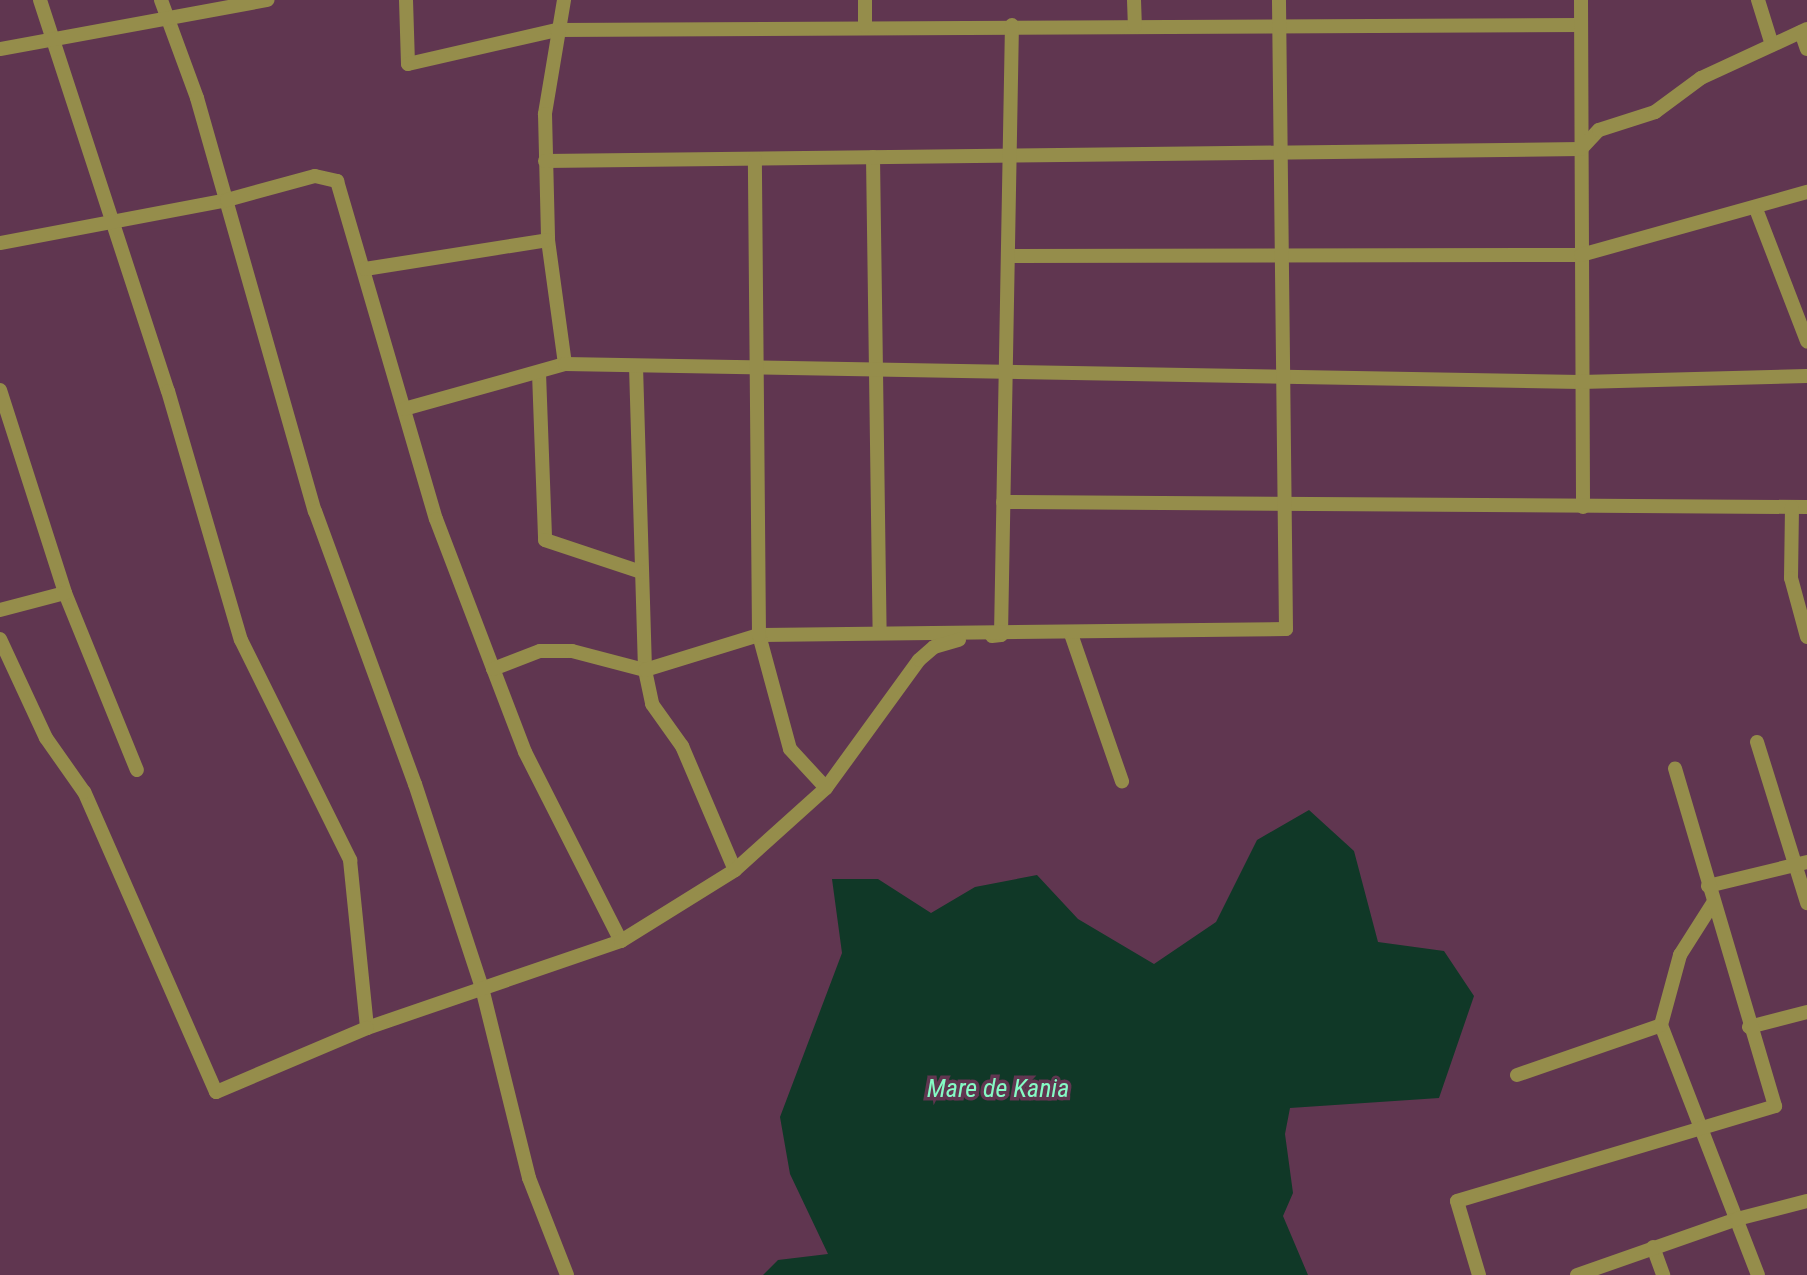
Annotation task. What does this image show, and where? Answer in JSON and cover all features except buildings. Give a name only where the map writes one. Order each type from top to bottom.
[{"type":"street","points":[[40,0],[113,223],[241,640],[350,860],[367,1028]]},
{"type":"street","points":[[161,0],[227,200],[315,511],[415,784],[482,988],[529,1178],[567,1275]]},
{"type":"street","points":[[0,49],[166,16],[268,0]]},
{"type":"street","points":[[406,0],[408,64],[557,30],[1012,25],[1581,25]]},
{"type":"street","points":[[564,0],[545,114],[545,161],[548,240],[565,364]]},
{"type":"street","points":[[865,0],[865,26]]},
{"type":"street","points":[[1134,0],[1135,26]]},
{"type":"street","points":[[493,669],[540,651],[572,651],[645,670],[759,635],[1001,635],[1286,629],[1279,0]]},
{"type":"street","points":[[1581,0],[1583,507]]},
{"type":"street","points":[[1758,0],[1772,45]]},
{"type":"street","points":[[1001,635],[1012,25]]},
{"type":"street","points":[[545,161],[1581,149],[1599,130],[1655,112],[1701,78],[1804,31],[1807,49]]},
{"type":"street","points":[[873,157],[880,633]]},
{"type":"street","points":[[755,159],[759,635],[790,749],[826,788]]},
{"type":"street","points":[[0,243],[227,200],[315,176],[332,177],[340,185],[436,519],[525,752],[621,941]]},
{"type":"street","points":[[1008,256],[1581,255],[1756,209],[1807,192]]},
{"type":"street","points":[[1756,209],[1807,341]]},
{"type":"street","points":[[365,269],[548,240]]},
{"type":"street","points":[[404,409],[565,364],[1581,382],[1807,376]]},
{"type":"street","points":[[636,366],[645,670],[652,704],[682,746],[735,870]]},
{"type":"street","points":[[539,373],[545,540],[641,572]]},
{"type":"street","points":[[0,390],[65,593],[137,770]]},
{"type":"street","points":[[1003,502],[1800,507],[1791,578],[1807,637]]},
{"type":"street","points":[[0,610],[65,593]]},
{"type":"street","points":[[1071,634],[1122,781]]},
{"type":"street","points":[[0,639],[46,738],[84,792],[216,1092],[367,1028],[621,941],[735,870],[826,788],[927,652],[957,640],[1001,635]]},
{"type":"street","points":[[1757,742],[1800,864],[1807,903]]},
{"type":"street","points":[[1479,1275],[1457,1201],[1775,1106],[1749,1027],[1675,768]]},
{"type":"street","points":[[1708,886],[1800,864]]},
{"type":"street","points":[[1713,903],[1680,955],[1661,1025],[1758,1275]]},
{"type":"street","points":[[1749,1027],[1807,1012]]},
{"type":"street","points":[[1517,1075],[1661,1025]]},
{"type":"street","points":[[1577,1275],[1737,1219],[1807,1201]]},
{"type":"street","points":[[1653,1247],[1663,1275]]},
{"type":"water","name":"Mare de Kania","points":[[1309,810],[1354,851],[1378,942],[1444,951],[1474,996],[1439,1098],[1290,1108],[1285,1134],[1293,1193],[1283,1216],[1308,1275],[763,1275],[778,1260],[828,1254],[790,1174],[780,1117],[842,953],[832,879],[878,879],[931,913],[975,887],[1037,875],[1078,919],[1154,964],[1216,922],[1257,840]]}]
